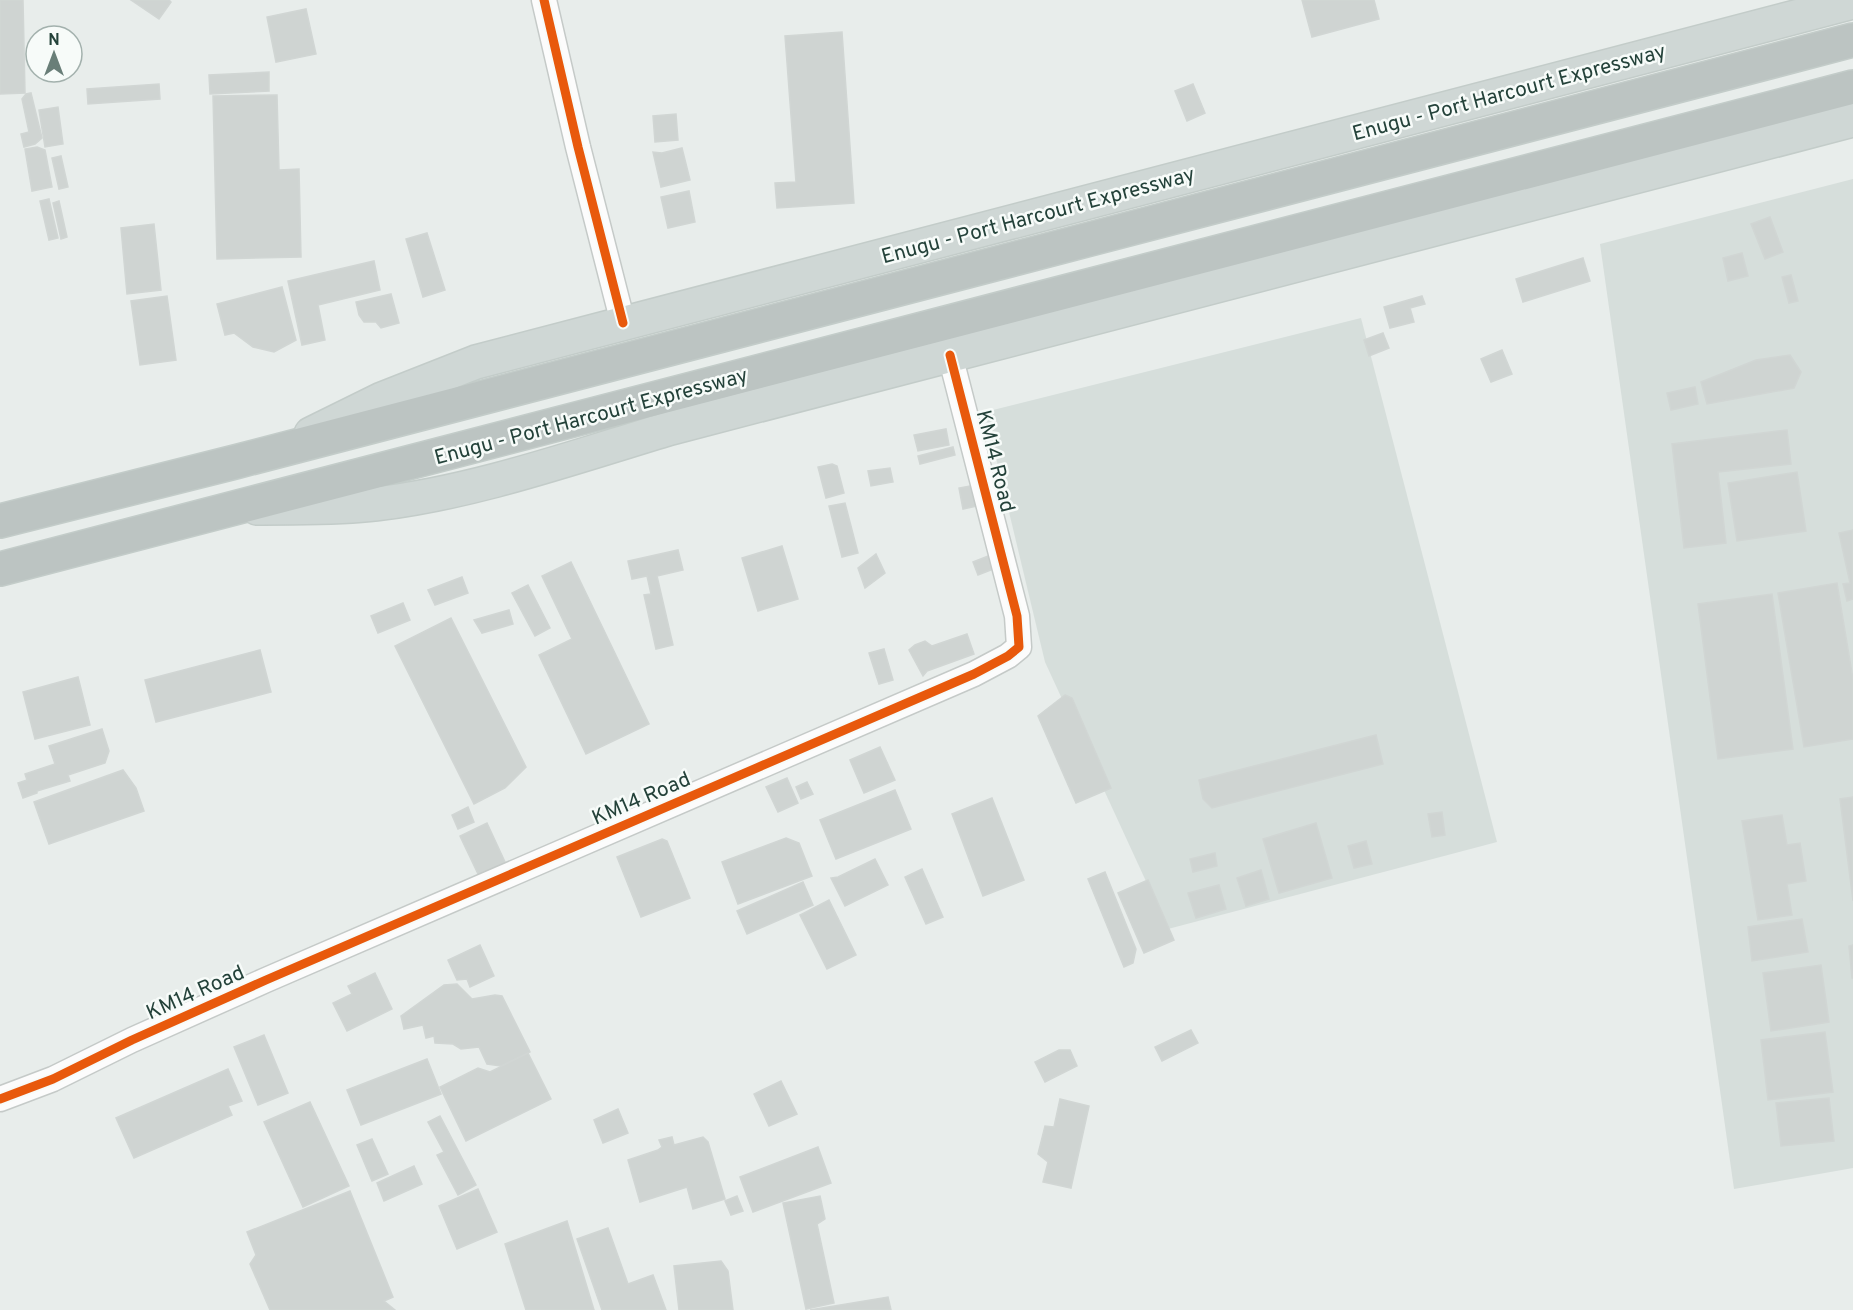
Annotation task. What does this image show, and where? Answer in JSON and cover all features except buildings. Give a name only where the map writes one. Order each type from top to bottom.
[{"type":"highway","name":"Enugu - Port Harcourt Expressway","points":[[0,521],[236,462],[1853,40]]},
{"type":"highway","name":"Enugu - Port Harcourt Expressway","points":[[8,569],[1853,87]]},
{"type":"main road","name":"Enugu - Port Harcourt Expressway","points":[[236,462],[324,429],[382,399],[476,362],[1853,2]]},
{"type":"main road","name":"Enugu - Port Harcourt Expressway","points":[[234,509],[374,505],[448,491],[525,472],[671,428],[1853,120]]},
{"type":"street","points":[[544,0],[578,147],[623,323]]},
{"type":"street","name":"KM14 Road","points":[[0,1099],[53,1079],[132,1040],[256,985],[974,674],[1008,656],[1019,647],[1017,616],[950,355]]},
{"type":"shaded area","points":[[1853,179],[1853,1168],[1734,1189],[1600,244]]},
{"type":"shaded area","points":[[1361,318],[1497,842],[1168,929],[1045,662],[985,412]]},
{"type":"cycle path","points":[[544,0],[578,147],[623,323]]},
{"type":"cycle path","points":[[0,1099],[53,1079],[132,1040],[266,980],[974,674],[1008,656],[1019,647],[1017,616],[950,355]]}]
